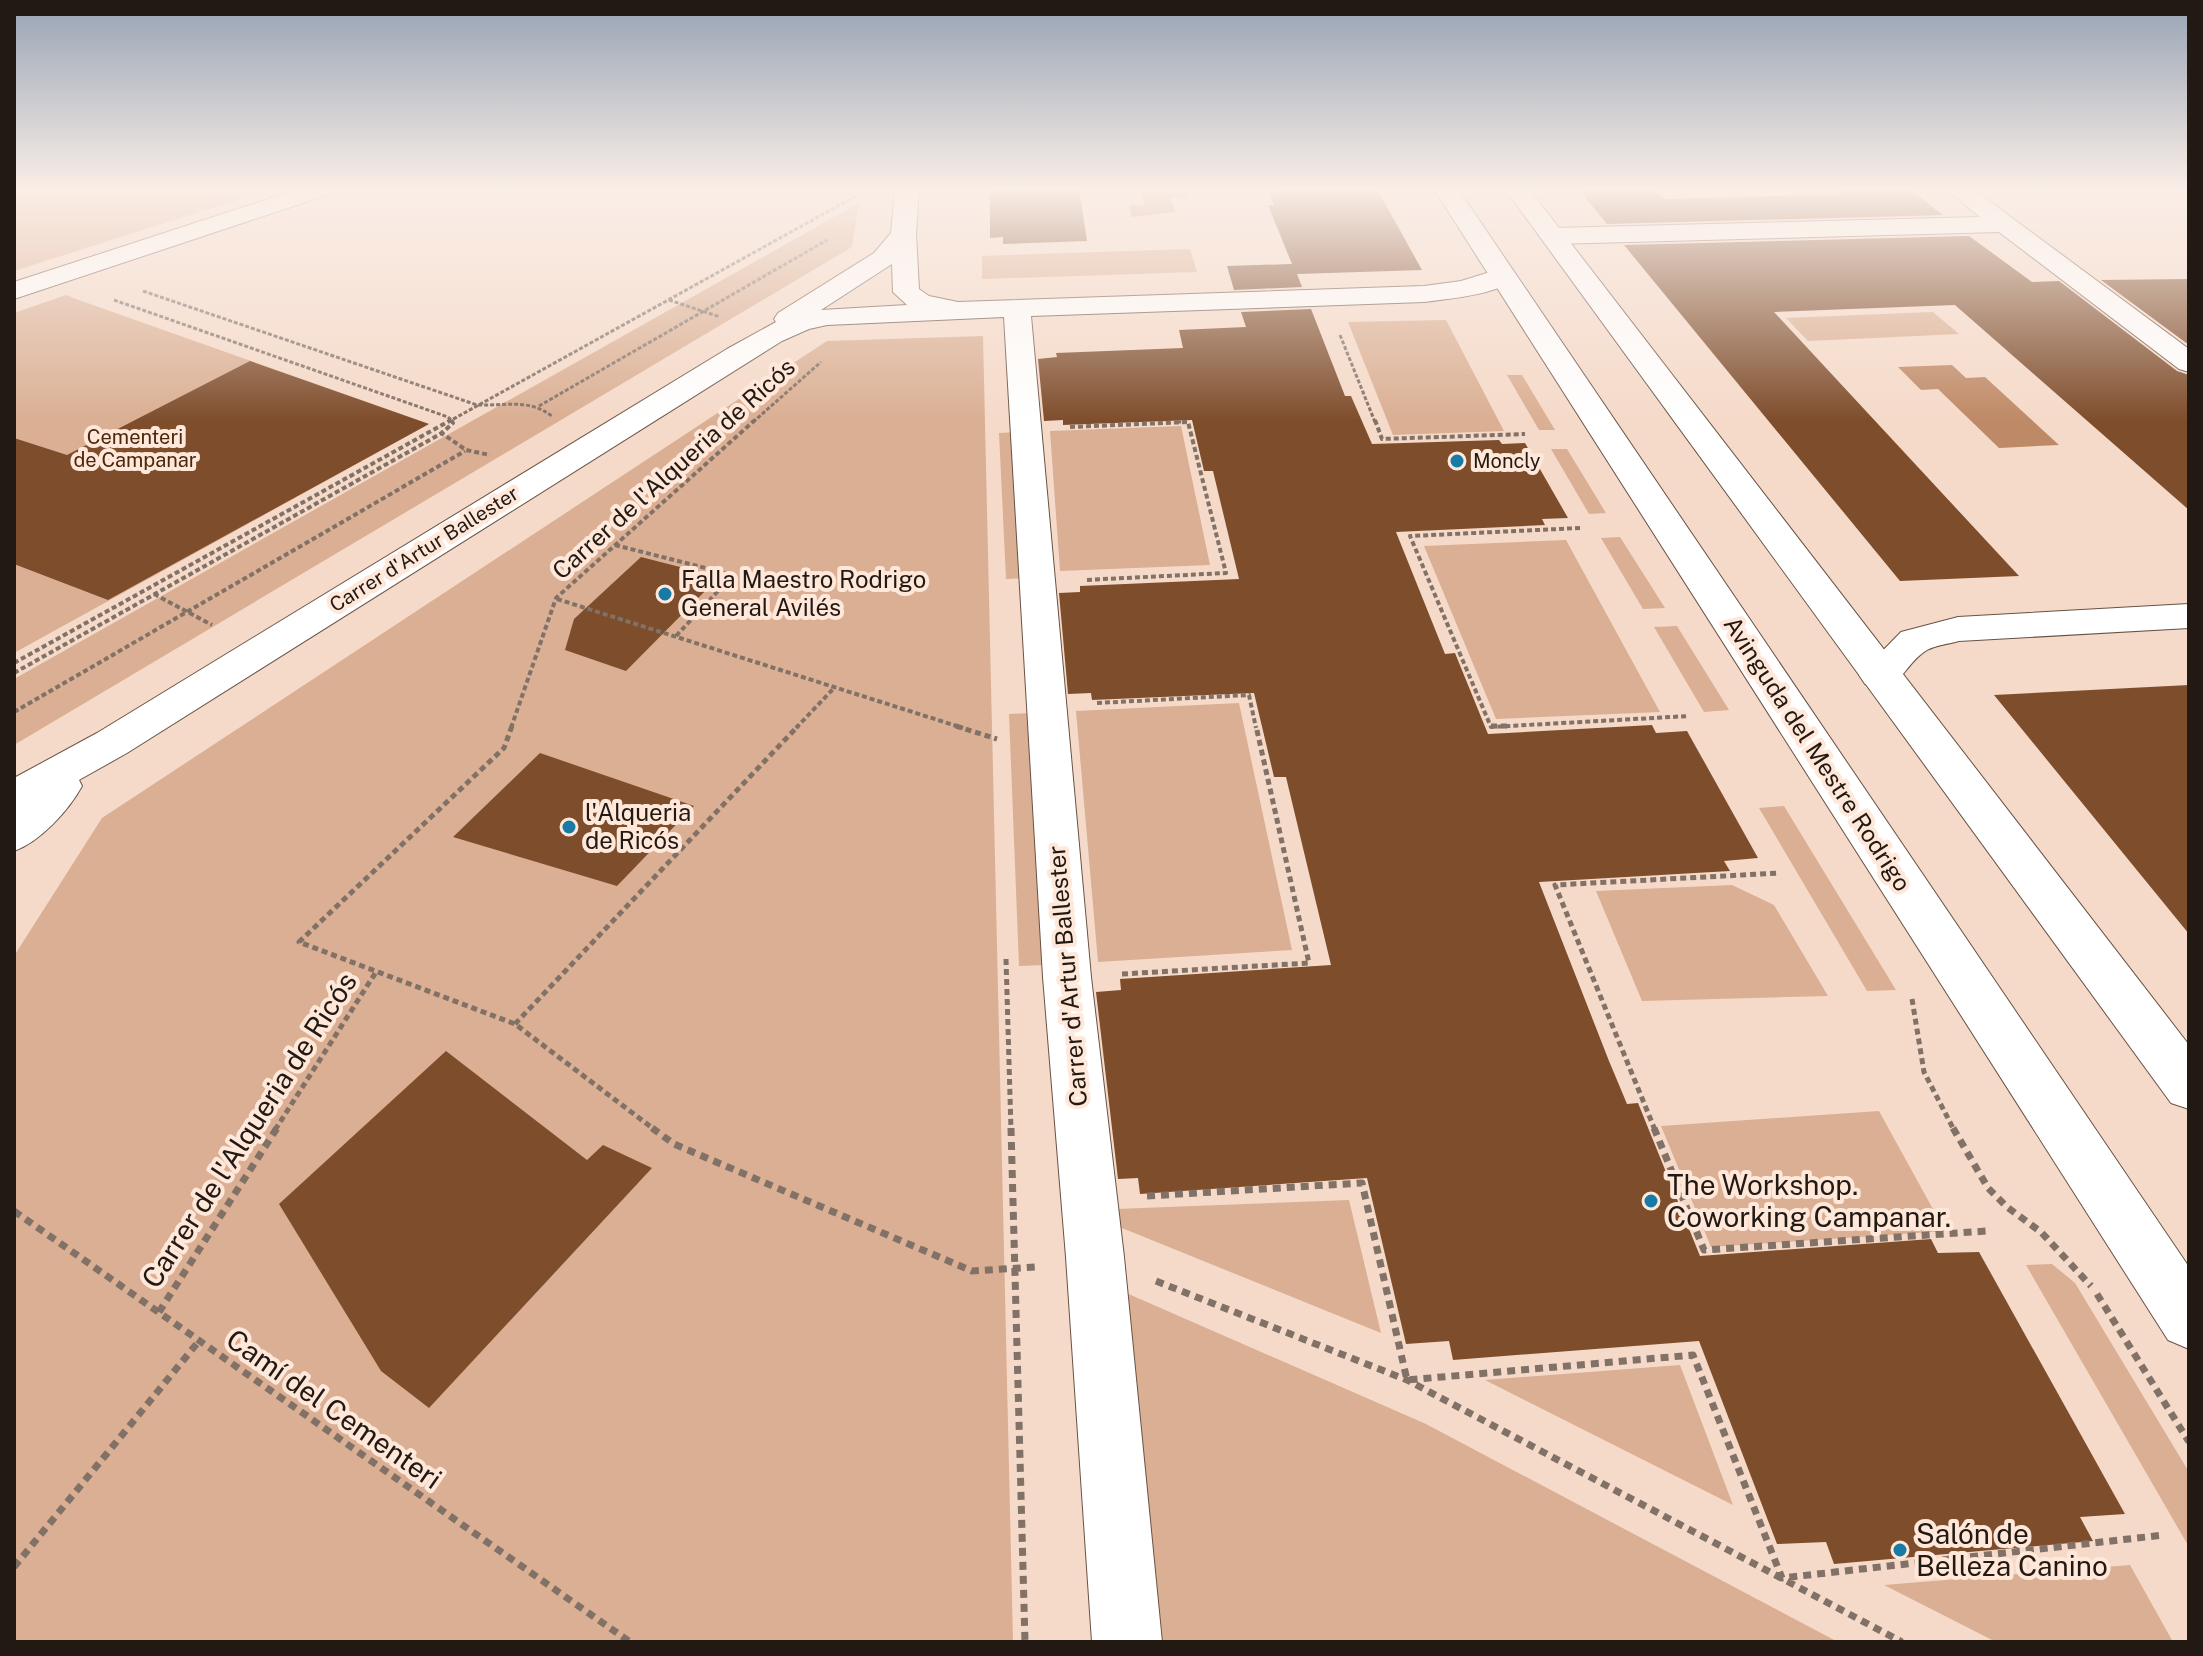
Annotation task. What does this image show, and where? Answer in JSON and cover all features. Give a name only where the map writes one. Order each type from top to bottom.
[{"type":"street","points":[[14,277],[47,266]]},
{"type":"street","points":[[14,291],[89,266]]},
{"type":"street","name":"Carrer d'Artur Ballester","points":[[14,797],[112,743],[737,355],[871,266]]},
{"type":"street","name":"Carrer d'Artur Ballester","points":[[905,266],[906,292],[911,298],[932,306],[962,310]]},
{"type":"street","name":"Avinguda del Mestre Rodrigo","points":[[1497,266],[2189,1319]]},
{"type":"street","points":[[1575,266],[2189,1086]]},
{"type":"street","points":[[2060,266],[2189,363]]},
{"type":"street","name":"Carrer d'Artur Ballester","points":[[737,355],[789,326],[808,321],[962,310],[1424,294],[1465,289],[1503,276]]},
{"type":"street","name":"Carrer d'Artur Ballester","points":[[1424,294],[1463,298],[1529,315]]},
{"type":"street","name":"Carrer d'Artur Ballester","points":[[1017,308],[1067,977],[1095,1257],[1127,1642]]},
{"type":"street","points":[[1879,675],[1914,641],[1958,629],[2189,616]]},
{"type":"street","name":"Carrer d'Artur Ballester","points":[[14,834],[67,780],[112,743]]},
{"type":"path","points":[[14,663],[729,266]]},
{"type":"path","points":[[539,406],[782,266]]},
{"type":"path","points":[[138,289],[477,405],[525,403],[539,406],[553,417],[553,425]]},
{"type":"path","points":[[109,298],[452,419]]},
{"type":"path","points":[[668,300],[726,318]]},
{"type":"path","points":[[1339,333],[1382,439],[1525,434]]},
{"type":"path","name":"Carrer de l'Alqueria de Ricós","points":[[830,353],[556,598],[504,748],[299,942],[515,1024],[674,1144],[972,1271],[1015,1270],[1095,1257]]},
{"type":"path","points":[[14,673],[442,433],[449,428],[452,419]]},
{"type":"path","points":[[1027,429],[1188,422],[1226,573],[1037,583]]},
{"type":"path","points":[[434,430],[452,437],[455,445],[465,451],[493,455]]},
{"type":"path","points":[[14,712],[465,451]]},
{"type":"path","points":[[1580,528],[1410,536],[1491,727],[1689,716]]},
{"type":"path","points":[[615,545],[733,575],[676,636]]},
{"type":"path","points":[[146,590],[221,629]]},
{"type":"path","points":[[556,598],[1001,740],[1000,707],[1249,695],[1309,963],[1007,980]]},
{"type":"path","points":[[515,1024],[835,687]]},
{"type":"path","points":[[1780,873],[1555,885],[1704,1250],[1987,1231]]},
{"type":"path","points":[[1006,950],[1025,1642]]},
{"type":"path","name":"Carrer de l'Alqueria de Ricós","points":[[159,1312],[376,972]]},
{"type":"path","points":[[1912,1012],[1929,1086],[1988,1188],[2007,1207],[2041,1232],[2090,1284],[2189,1442]]},
{"type":"path","points":[[1088,1200],[1362,1183],[1407,1380]]},
{"type":"path","name":"Camí del Cementeri","points":[[14,1211],[630,1642]]},
{"type":"path","points":[[1095,1257],[1407,1380],[1902,1642]]},
{"type":"path","points":[[14,1567],[199,1341]]},
{"type":"path","points":[[1407,1380],[1693,1355],[1782,1578]]},
{"type":"path","points":[[1782,1578],[2164,1535]]},
{"type":"green space","points":[[747,266],[820,266],[14,745],[14,679]]},
{"type":"green space","points":[[982,266],[1195,266],[1197,272],[982,279]]},
{"type":"green space","name":"Cementeri de Campanar","points":[[66,295],[429,424],[14,653],[14,313]]},
{"type":"green space","points":[[1933,312],[1959,334],[1808,341],[1786,318]]},
{"type":"green space","points":[[1446,320],[1504,431],[1393,435],[1348,322]]},
{"type":"green space","points":[[983,336],[1013,1642],[14,1642],[14,956],[102,818],[827,341]]},
{"type":"green space","points":[[1507,375],[1522,375],[1555,430],[1539,430]]},
{"type":"green space","points":[[1181,426],[1210,565],[1060,571],[1050,431]]},
{"type":"green space","points":[[1017,432],[1026,578],[1006,579],[999,433]]},
{"type":"green space","points":[[1551,449],[1567,449],[1606,513],[1589,514]]},
{"type":"green space","points":[[1620,537],[1665,608],[1643,609],[1601,538]]},
{"type":"green space","points":[[1566,540],[1660,712],[1496,719],[1424,546]]},
{"type":"green space","points":[[1677,626],[1729,710],[1704,712],[1654,627]]},
{"type":"green space","points":[[1239,703],[1292,950],[1098,962],[1076,711]]},
{"type":"green space","points":[[1031,713],[1046,965],[1019,966],[1009,714]]},
{"type":"green space","points":[[1784,806],[1896,990],[1867,991],[1759,808]]},
{"type":"green space","points":[[1732,885],[1774,905],[1828,996],[1642,1001],[1596,891]]},
{"type":"green space","points":[[1879,1111],[1945,1231],[1711,1247],[1661,1126]]},
{"type":"green space","points":[[1349,1200],[1381,1333],[1117,1226],[1116,1209]]},
{"type":"green space","points":[[2052,1264],[2075,1283],[2189,1472],[2189,1547],[2026,1265]]},
{"type":"green space","points":[[1124,1292],[1426,1424],[1838,1642],[1153,1642]]},
{"type":"green space","points":[[1680,1365],[1733,1505],[1485,1380]]},
{"type":"green space","points":[[2130,1565],[2173,1642],[1996,1642],[1884,1585]]},
{"type":"shaded area","points":[[1952,365],[1966,378],[1985,377],[2059,445],[1999,448],[1938,389],[1921,390],[1898,367]]},
{"type":"building","points":[[1227,266],[1420,266],[1422,270],[1297,274],[1302,287],[1234,290]]},
{"type":"building","points":[[1641,266],[2010,266],[2032,282],[2059,281],[2177,371],[2189,375],[2189,510],[1955,305],[1774,312],[2019,576],[1900,581]]},
{"type":"building","points":[[2189,279],[2189,345],[2101,280]]},
{"type":"building","points":[[1311,309],[1345,396],[1351,396],[1372,444],[1499,440],[1502,444],[1525,443],[1568,518],[1542,519],[1545,525],[1396,532],[1445,654],[1455,653],[1488,734],[1652,725],[1656,733],[1687,731],[1758,858],[1724,861],[1730,871],[1539,882],[1627,1104],[1638,1103],[1700,1256],[1931,1239],[1938,1253],[1979,1252],[2125,1514],[2080,1517],[2093,1541],[1834,1564],[1826,1542],[1777,1544],[1699,1341],[1453,1360],[1449,1341],[1406,1344],[1367,1178],[1140,1194],[1138,1178],[1118,1179],[1096,992],[1121,990],[1120,979],[1331,965],[1286,777],[1274,777],[1254,693],[1092,700],[1091,693],[1068,694],[1059,593],[1080,592],[1080,586],[1239,579],[1213,471],[1204,471],[1192,420],[1063,425],[1063,420],[1044,421],[1038,359],[1057,357],[1056,353],[1183,348],[1179,330],[1246,327],[1241,312]]},
{"type":"building","name":"Cementeri de Campanar","points":[[250,361],[429,424],[108,600],[14,564],[14,438],[67,455]]},
{"type":"building","points":[[641,557],[719,577],[626,671],[565,650],[574,619]]},
{"type":"building","points":[[2189,685],[2189,934],[1994,695]]},
{"type":"building","name":"l'Alqueria de Ricós","points":[[540,753],[694,806],[617,886],[453,837]]},
{"type":"building","points":[[446,1051],[587,1160],[603,1145],[652,1168],[429,1408],[381,1371],[279,1204]]},
{"type":"place","name":"Moncly","points":[[1457,461]]},
{"type":"place","name":"Falla Maestro Rodrigo General Avilés","points":[[665,594]]},
{"type":"place","name":"l'Alqueria de Ricós","points":[[569,827]]},
{"type":"place","name":"The Workshop. Coworking Campanar.","points":[[1651,1201]]},
{"type":"place","name":"Salón de Belleza Canino","points":[[1900,1550]]}]
